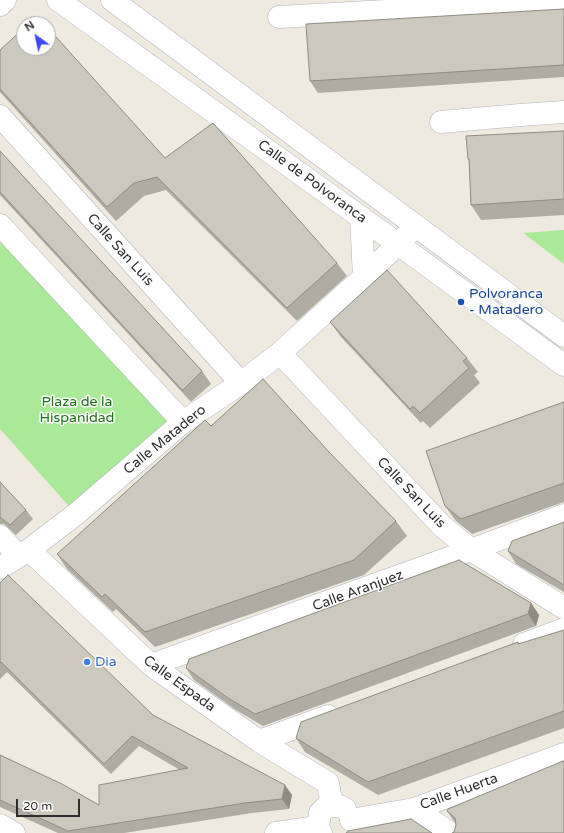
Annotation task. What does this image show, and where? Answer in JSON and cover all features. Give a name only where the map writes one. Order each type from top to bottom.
[{"type":"street","points":[[0,5],[5,0]]},
{"type":"street","name":"Calle de Polvoranca","points":[[58,0],[361,217],[564,365]]},
{"type":"street","name":"Calle de Polvoranca","points":[[112,0],[564,336]]},
{"type":"street","points":[[279,17],[564,1]]},
{"type":"street","points":[[441,122],[564,112]]},
{"type":"street","name":"Calle San Luis","points":[[0,116],[241,384]]},
{"type":"street","points":[[361,217],[364,277]]},
{"type":"street","points":[[0,225],[183,422]]},
{"type":"street","name":"Calle Matadero","points":[[0,568],[24,553],[76,514],[183,422],[241,384],[280,353],[364,277],[416,226]]},
{"type":"street","name":"Calle San Luis","points":[[280,353],[441,526],[471,550],[564,608]]},
{"type":"street","name":"Calle Aranjuez","points":[[151,665],[564,515]]},
{"type":"street","name":"Calle Espada","points":[[0,536],[24,553],[151,665],[259,741],[328,783],[332,806]]},
{"type":"street","points":[[504,651],[564,629]]},
{"type":"street","points":[[259,741],[348,708]]},
{"type":"street","name":"Calle Huerta","points":[[349,827],[414,809],[564,754]]},
{"type":"street","points":[[276,833],[320,830],[320,813],[325,808],[332,806],[340,806],[346,810],[349,827]]},
{"type":"street","points":[[414,809],[450,833]]},
{"type":"street","points":[[0,825],[14,833]]},
{"type":"green space","name":"Plaza de la Hispanidad","points":[[0,225],[183,422],[76,514],[0,429]]},
{"type":"green space","points":[[564,230],[564,264],[523,233]]},
{"type":"building","points":[[564,9],[564,65],[310,81],[306,24]]},
{"type":"building","points":[[16,35],[16,56],[56,56],[56,37],[165,158],[213,123],[337,263],[287,308],[157,177],[134,183],[107,207],[0,89],[0,50]]},
{"type":"building","points":[[564,131],[564,199],[471,205],[469,159],[466,136]]},
{"type":"building","points":[[0,151],[202,371],[184,389],[182,390],[0,192]]},
{"type":"building","points":[[387,270],[467,358],[463,361],[469,368],[420,413],[413,406],[410,409],[330,322]]},
{"type":"building","points":[[263,379],[330,453],[396,521],[354,560],[145,632],[105,594],[102,597],[57,554],[205,420],[211,426]]},
{"type":"building","points":[[564,402],[564,483],[461,519],[445,506],[426,451]]},
{"type":"building","points":[[0,482],[26,510],[10,525],[0,517]]},
{"type":"building","points":[[564,522],[564,585],[508,551],[512,541]]},
{"type":"building","points":[[459,560],[531,603],[528,614],[255,714],[228,698],[186,668],[189,659]]},
{"type":"building","points":[[8,575],[153,715],[285,785],[282,799],[245,803],[68,831],[0,800],[0,755],[62,784],[99,805],[99,785],[188,768],[132,736],[104,764],[1,662],[0,663],[0,583]]},
{"type":"building","points":[[564,630],[564,711],[368,782],[296,738],[301,722],[518,642],[518,644]]},
{"type":"building","points":[[563,761],[564,833],[452,833],[454,832],[456,825],[455,818],[447,811],[448,809]]},
{"type":"building","points":[[411,819],[432,833],[346,833],[348,831]]},
{"type":"place","name":"Polvoranca - Matadero","points":[[461,302]]},
{"type":"place","name":"Dia","points":[[87,662]]}]
